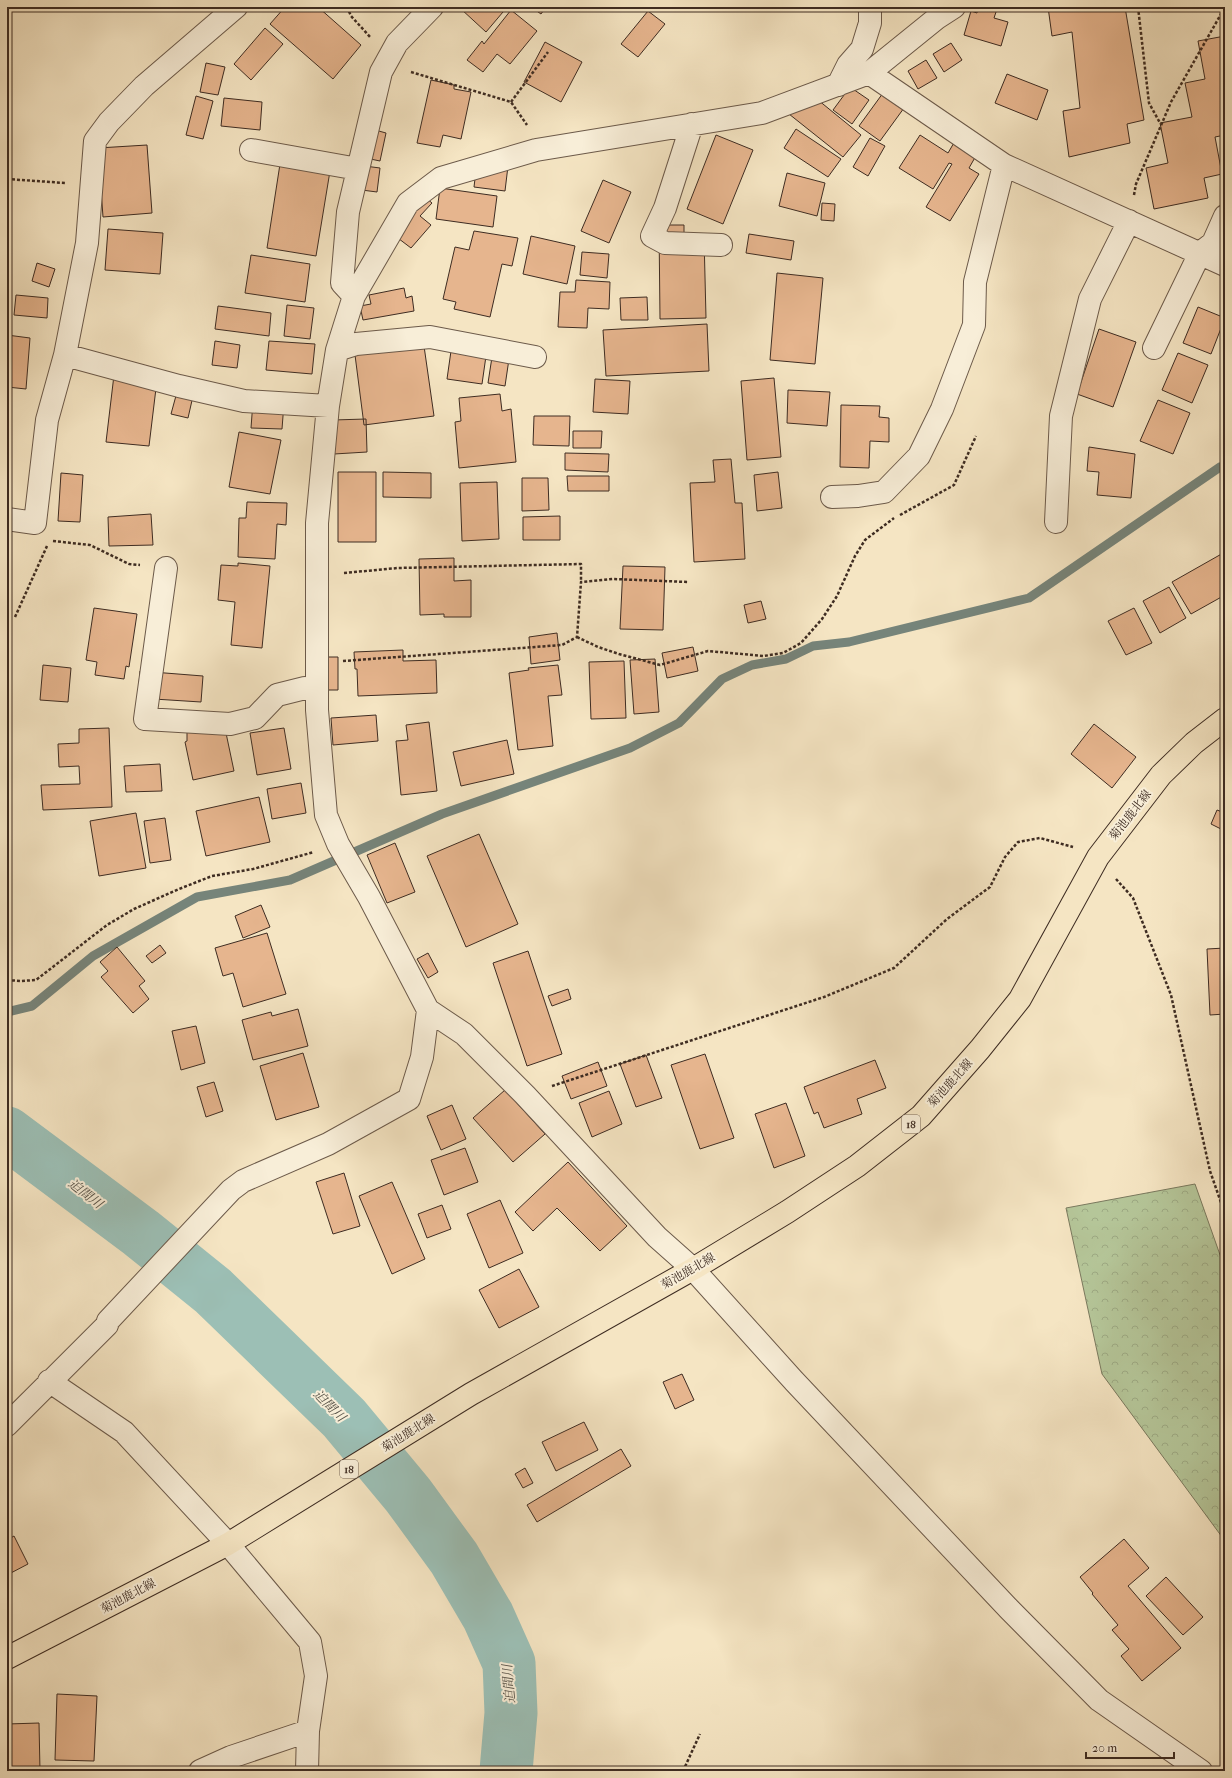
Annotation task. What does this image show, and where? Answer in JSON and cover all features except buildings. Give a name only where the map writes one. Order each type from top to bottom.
[{"type":"main road","name":"菊池鹿北線","points":[[7,1658],[228,1544],[471,1394],[693,1269],[787,1212],[857,1166],[921,1116],[980,1049],[1020,998],[1098,857],[1161,775],[1194,743],[1225,719]]},
{"type":"street","points":[[7,519],[35,523],[47,420],[65,355],[87,243],[95,141],[109,122],[144,86],[236,7]]},
{"type":"street","points":[[354,296],[342,283],[348,212],[381,72],[397,43],[432,7]]},
{"type":"street","points":[[838,85],[848,65],[862,49],[870,23],[870,7]]},
{"type":"street","points":[[954,7],[936,18],[869,73],[762,113],[543,148],[442,178],[408,203],[354,296],[337,350],[328,406],[317,523],[316,710],[326,815],[338,844],[369,897],[428,1010],[464,1034],[525,1095],[657,1237],[693,1269],[822,1410],[1008,1608],[1099,1700],[1201,1771]]},
{"type":"street","points":[[869,73],[1004,165],[1225,265]]},
{"type":"street","points":[[692,124],[665,208],[652,236],[665,243],[721,245]]},
{"type":"street","points":[[251,150],[358,169]]},
{"type":"street","points":[[832,497],[858,496],[884,492],[919,456],[942,409],[974,325],[975,282],[1004,165]]},
{"type":"street","points":[[1154,348],[1200,253],[1213,243],[1225,216]]},
{"type":"street","points":[[1056,522],[1061,416],[1090,299],[1129,221]]},
{"type":"street","points":[[337,350],[356,344],[430,337],[535,356]]},
{"type":"street","points":[[65,355],[179,386],[244,400],[328,406]]},
{"type":"street","points":[[166,568],[145,719],[230,724],[255,718],[277,695],[306,688],[317,690]]},
{"type":"street","points":[[7,1425],[107,1325],[108,1321],[231,1190],[243,1181],[328,1144],[410,1099],[422,1057],[428,1010]]},
{"type":"street","points":[[50,1381],[124,1432],[228,1544],[310,1642],[316,1676],[308,1732],[307,1771]]},
{"type":"street","points":[[200,1771],[231,1757],[308,1732]]},
{"type":"path","points":[[347,7],[351,16],[383,51],[388,60],[511,102],[543,148]]},
{"type":"path","points":[[1138,7],[1149,103],[1160,123]]},
{"type":"path","points":[[1129,221],[1136,184],[1171,102],[1225,7]]},
{"type":"path","points":[[511,102],[548,52]]},
{"type":"path","points":[[7,179],[91,185]]},
{"type":"path","points":[[576,637],[612,652],[660,665],[708,651],[764,656],[783,653],[801,643],[822,619],[837,596],[855,556],[865,540],[888,522],[954,485],[976,436]]},
{"type":"path","points":[[15,617],[50,540],[90,546],[129,564],[166,568]]},
{"type":"path","points":[[317,576],[398,568],[581,564],[581,582],[576,637]]},
{"type":"path","points":[[581,582],[613,579],[688,582]]},
{"type":"path","points":[[317,663],[562,645],[576,637]]},
{"type":"path","points":[[525,1095],[824,997],[894,968],[947,919],[990,887],[1005,857],[1018,842],[1040,838],[1098,857],[1133,898],[1171,995],[1210,1171],[1225,1214]]},
{"type":"path","points":[[7,980],[36,980],[106,925],[134,909],[212,876],[253,869],[338,844]]},
{"type":"path","points":[[683,1771],[700,1734]]},
{"type":"green space","points":[[1195,1184],[1225,1269],[1225,1541],[1102,1374],[1066,1208]]},
{"type":"waterway","points":[[7,1012],[32,1006],[93,956],[197,897],[290,880],[442,814],[630,748],[679,723],[722,679],[752,665],[786,659],[813,646],[849,642],[1029,598],[1220,467],[1225,466]]},
{"type":"waterway","name":"迫間川","points":[[7,1133],[141,1233],[213,1291],[344,1418],[408,1495],[454,1558],[488,1616],[509,1663],[511,1713],[506,1771]]}]
